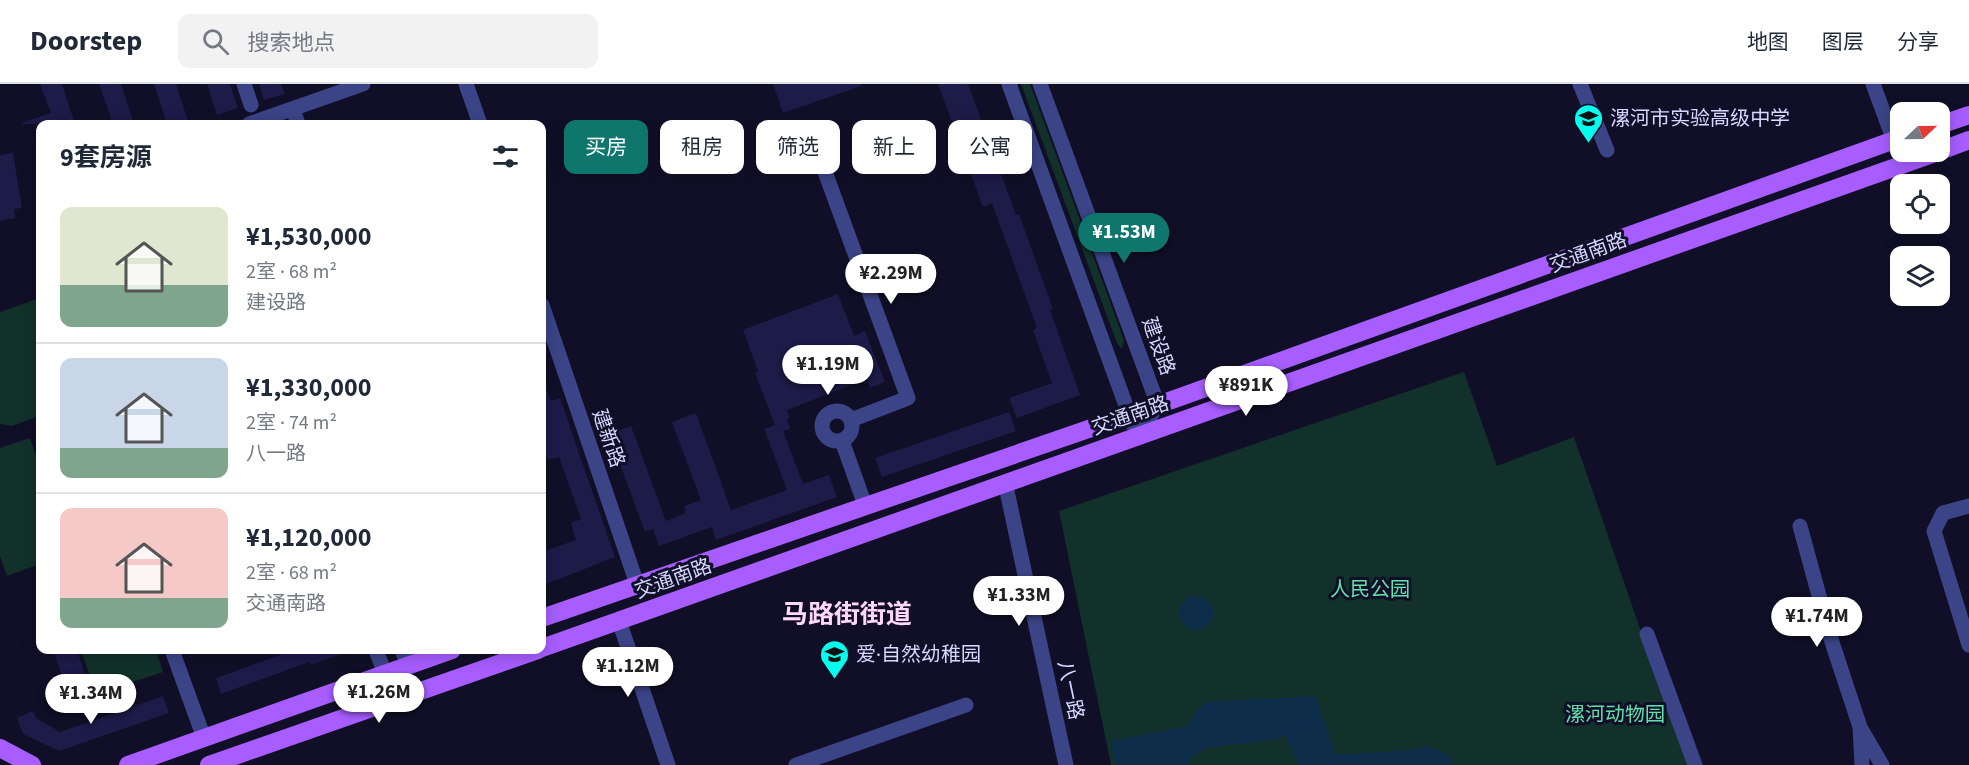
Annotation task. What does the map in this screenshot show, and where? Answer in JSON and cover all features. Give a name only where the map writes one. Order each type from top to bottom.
[{"type":"main road","points":[[1950,122],[1969,115]]},
{"type":"main road","name":"交通南路","points":[[1950,147],[1969,140]]},
{"type":"main road","name":"交通南路","points":[[546,617],[1158,405],[1890,143]]},
{"type":"main road","name":"交通南路","points":[[546,647],[1908,162]]},
{"type":"main road","points":[[865,505],[874,530]]},
{"type":"main road","points":[[128,765],[385,674],[405,657],[425,654]]},
{"type":"main road","name":"交通南路","points":[[209,765],[526,654]]},
{"type":"main road","points":[[0,748],[33,765]]},
{"type":"street","points":[[244,84],[250,105]]},
{"type":"street","points":[[261,120],[363,84]]},
{"type":"street","points":[[466,84],[479,120]]},
{"type":"street","points":[[1009,84],[1137,436]]},
{"type":"street","name":"建设路","points":[[1040,84],[1158,405],[1137,436]]},
{"type":"street","points":[[1580,84],[1607,150]]},
{"type":"street","points":[[1873,84],[1890,124]]},
{"type":"street","points":[[293,109],[297,120]]},
{"type":"street","points":[[826,174],[908,398],[851,420]]},
{"type":"street","name":"建新路","points":[[546,317],[637,584]]},
{"type":"street","points":[[844,412],[851,420],[850,435],[842,441],[832,440],[824,434],[823,420],[830,413],[844,412]]},
{"type":"street","points":[[842,441],[865,505]]},
{"type":"street","name":"八一路","points":[[1005,482],[1066,765]]},
{"type":"street","points":[[1969,506],[1942,513],[1934,531],[1969,645]]},
{"type":"street","points":[[1800,526],[1830,636],[1860,727],[1882,765]]},
{"type":"street","points":[[619,621],[668,765]]},
{"type":"street","points":[[1647,634],[1695,765]]},
{"type":"street","points":[[173,654],[204,738]]},
{"type":"street","points":[[378,654],[385,674]]},
{"type":"street","points":[[796,765],[966,705]]},
{"type":"street","points":[[1860,727],[1862,765]]},
{"type":"green space","points":[[1021,84],[1030,84],[1124,340],[1122,349],[1117,343]]},
{"type":"green space","points":[[36,299],[36,417],[12,426],[0,424],[0,312]]},
{"type":"green space","name":"人民公园","points":[[1464,372],[1497,466],[1574,437],[1687,765],[1111,765],[1059,511]]},
{"type":"green space","points":[[30,438],[36,456],[36,565],[7,576],[0,556],[0,448]]},
{"type":"green space","points":[[82,654],[157,654],[163,672],[96,694]]},
{"type":"water","points":[[1196,596],[1208,601],[1213,613],[1208,625],[1196,630],[1184,625],[1179,613],[1184,601]]},
{"type":"water","points":[[1315,696],[1336,755],[1411,750],[1426,746],[1453,759],[1450,765],[1299,765],[1285,735],[1272,740],[1206,748],[1191,757],[1189,765],[1116,765],[1111,741],[1189,726],[1195,710],[1208,702]]},
{"type":"building","points":[[40,84],[62,84],[74,120],[36,120],[36,124],[22,124],[22,123],[51,113]]},
{"type":"building","points":[[99,84],[121,84],[133,120],[112,120]]},
{"type":"building","points":[[154,84],[176,84],[188,120],[166,120]]},
{"type":"building","points":[[207,84],[230,84],[238,108],[217,115]]},
{"type":"building","points":[[259,84],[281,84],[285,94],[264,100]]},
{"type":"building","points":[[773,84],[861,84],[861,86],[783,113]]},
{"type":"building","points":[[938,84],[968,84],[981,120],[951,120]]},
{"type":"building","points":[[13,153],[22,208],[14,209],[15,218],[0,221],[0,155]]},
{"type":"building","points":[[971,174],[1001,174],[1016,215],[1019,214],[1053,309],[1050,310],[1080,395],[1017,418],[1009,398],[1052,383],[1033,330],[1037,328],[992,203],[983,207]]},
{"type":"building","points":[[838,294],[854,336],[865,331],[885,382],[870,388],[867,379],[787,410],[790,429],[783,431],[803,484],[829,475],[837,497],[716,540],[712,527],[659,546],[653,529],[645,532],[609,434],[631,426],[666,521],[686,513],[684,506],[701,500],[672,422],[696,413],[731,510],[787,490],[764,429],[775,425],[755,373],[758,371],[743,330]]},
{"type":"building","points":[[546,389],[551,401],[560,398],[615,557],[546,584],[546,551],[576,540],[571,523],[581,519],[559,457],[548,460],[546,454]]},
{"type":"building","points":[[1009,412],[1016,431],[882,477],[875,458]]},
{"type":"building","points":[[54,654],[78,654],[89,686],[68,693]]},
{"type":"building","points":[[283,654],[342,654],[311,665],[309,662],[221,694],[216,678]]},
{"type":"building","points":[[163,696],[169,713],[59,751],[23,734],[17,718],[33,711],[36,718],[60,732]]},
{"type":"place","name":"漯河市实验高级中学","points":[[1589,144]]},
{"type":"place","name":"爱·自然幼稚园","points":[[835,680]]},
{"type":"district","name":"马路街街道","points":[[847,614]]},
{"type":"park label","name":"漯河动物园","points":[[1615,714]]}]
